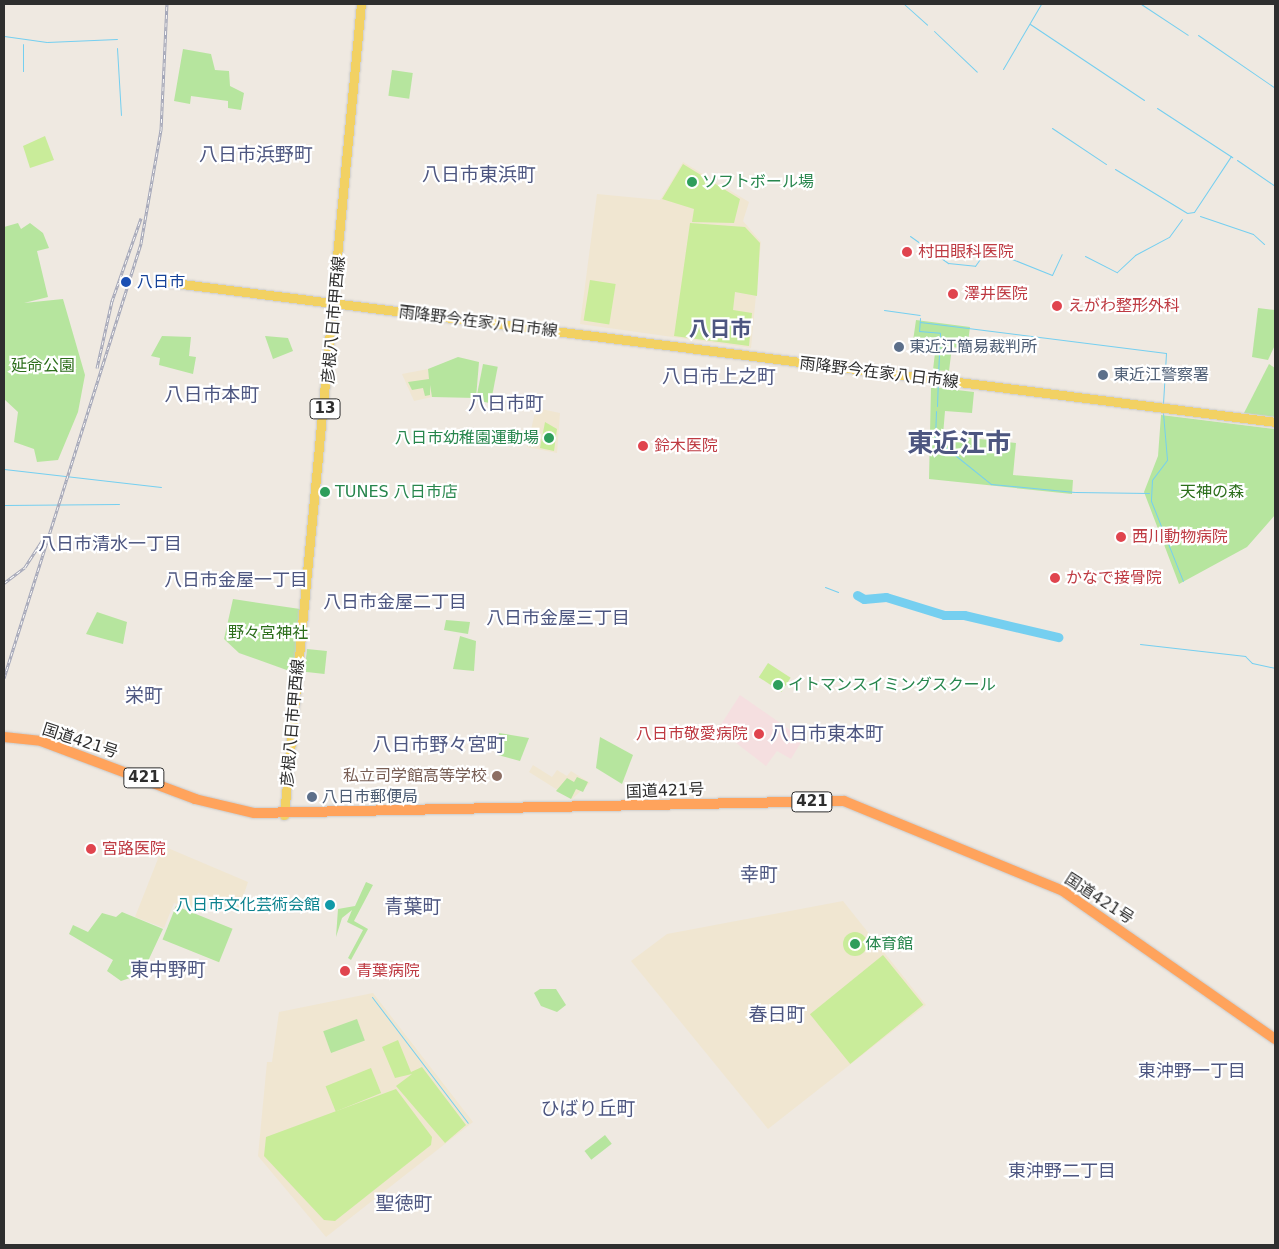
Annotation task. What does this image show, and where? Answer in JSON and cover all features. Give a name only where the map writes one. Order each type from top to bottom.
[{"type":"highway","name":"国道421号","points":[[4,737],[41,741],[214,805],[284,815],[844,801],[1063,891],[1275,1039]]},
{"type":"main road","name":"彦根八日市甲西線","points":[[284,815],[335,303],[361,4]]},
{"type":"main road","name":"雨降野今在家八日市線","points":[[166,282],[1275,422]]},
{"type":"shaded area","points":[[683,162],[749,202],[743,221],[761,242],[751,348],[580,324],[597,194],[660,200]]},
{"type":"shaded area","points":[[428,369],[432,397],[414,401],[402,374]]},
{"type":"shaded area","points":[[536,408],[560,413],[557,453],[527,447]]},
{"type":"shaded area","name":"八日市敬愛病院","points":[[740,695],[803,739],[791,759],[777,751],[766,766],[718,729]]},
{"type":"shaded area","points":[[533,765],[552,777],[557,770],[567,776],[571,771],[590,783],[572,799],[529,772]]},
{"type":"shaded area","points":[[163,846],[248,882],[239,909],[198,893],[191,909],[174,903],[164,928],[135,917]]},
{"type":"shaded area","points":[[843,901],[926,1005],[768,1129],[631,961],[667,934]]},
{"type":"shaded area","points":[[373,993],[473,1122],[326,1237],[258,1156],[267,1062],[272,1062],[279,1012]]},
{"type":"green space","points":[[183,49],[211,54],[215,70],[229,71],[230,86],[244,93],[241,110],[228,108],[228,101],[191,96],[190,104],[174,101]]},
{"type":"green space","points":[[392,70],[413,73],[409,99],[388,96]]},
{"type":"green space","points":[[45,136],[54,160],[30,168],[23,146]]},
{"type":"green space","name":"ソフトボール場","points":[[683,164],[740,199],[734,223],[692,222],[694,209],[662,199]]},
{"type":"green space","name":"延命公園","points":[[18,223],[21,229],[30,223],[43,233],[49,248],[37,251],[48,297],[24,303],[63,299],[85,375],[78,412],[58,460],[37,462],[34,449],[14,442],[18,412],[4,399],[4,227]]},
{"type":"green space","points":[[690,223],[745,227],[760,243],[757,296],[735,292],[733,310],[752,313],[749,346],[674,336]]},
{"type":"green space","points":[[590,280],[616,284],[609,325],[584,320]]},
{"type":"green space","points":[[1258,308],[1275,310],[1275,345],[1268,360],[1252,357]]},
{"type":"green space","points":[[916,320],[970,327],[967,349],[952,347],[949,371],[933,370],[936,344],[913,341]]},
{"type":"green space","points":[[162,336],[191,337],[189,356],[196,357],[193,374],[159,365],[160,358],[151,356]]},
{"type":"green space","points":[[265,336],[288,338],[293,351],[273,359]]},
{"type":"green space","points":[[458,357],[479,362],[476,398],[432,397],[430,385],[430,395],[425,396],[423,388],[412,390],[408,382],[429,379],[428,369]]},
{"type":"green space","points":[[483,364],[498,367],[491,403],[476,400]]},
{"type":"green space","points":[[1269,364],[1275,368],[1275,417],[1244,413]]},
{"type":"green space","points":[[931,387],[974,392],[972,413],[945,411],[943,435],[1016,443],[1013,475],[1073,480],[1072,494],[929,479]]},
{"type":"green space","name":"天神の森","points":[[1161,415],[1275,429],[1275,515],[1247,547],[1179,584],[1144,492],[1158,456]]},
{"type":"green space","name":"八日市幼稚園運動場","points":[[545,422],[557,429],[554,451],[540,448]]},
{"type":"green space","name":"野々宮神社","points":[[233,599],[300,609],[295,673],[239,653],[224,639]]},
{"type":"green space","points":[[97,612],[127,622],[123,644],[86,634]]},
{"type":"green space","points":[[446,620],[470,622],[468,634],[444,630]]},
{"type":"green space","points":[[460,636],[476,641],[474,671],[453,669]]},
{"type":"green space","points":[[307,649],[327,651],[324,674],[305,672]]},
{"type":"green space","name":"イトマンスイミングスクール","points":[[768,663],[791,678],[781,692],[759,677]]},
{"type":"green space","points":[[499,733],[529,738],[520,761],[498,755]]},
{"type":"green space","points":[[600,737],[633,755],[622,784],[596,768]]},
{"type":"green space","points":[[577,777],[588,782],[583,792],[576,789],[571,799],[556,791],[567,778],[574,782]]},
{"type":"green space","points":[[366,882],[373,885],[354,921],[368,929],[351,960],[348,958],[363,930],[347,922],[352,910],[342,918],[336,937],[338,909],[355,906]]},
{"type":"green space","points":[[176,906],[233,929],[219,962],[163,939]]},
{"type":"green space","points":[[122,912],[163,929],[142,974],[121,981],[107,971],[113,960],[69,934],[73,925],[88,932],[102,913],[116,917]]},
{"type":"green space","name":"体育館","points":[[850,932],[860,932],[867,939],[867,949],[860,956],[850,956],[843,949],[843,939]]},
{"type":"green space","points":[[883,955],[923,1005],[850,1064],[810,1014]]},
{"type":"green space","points":[[540,989],[556,989],[566,1005],[557,1012],[541,1006],[534,993]]},
{"type":"green space","points":[[357,1019],[365,1041],[331,1053],[323,1031]]},
{"type":"green space","points":[[398,1040],[411,1072],[422,1067],[466,1125],[445,1143],[396,1086],[412,1074],[395,1078],[382,1047]]},
{"type":"green space","points":[[371,1068],[381,1093],[336,1111],[326,1086]]},
{"type":"green space","points":[[396,1089],[432,1137],[431,1145],[335,1221],[324,1220],[264,1156],[266,1137]]},
{"type":"green space","points":[[605,1135],[612,1144],[591,1160],[585,1151]]},
{"type":"waterway","points":[[904,4],[927,25]]},
{"type":"waterway","points":[[1003,69],[1041,4]]},
{"type":"waterway","points":[[1141,4],[1188,35]]},
{"type":"waterway","points":[[1030,24],[1144,100]]},
{"type":"waterway","points":[[934,31],[977,72]]},
{"type":"waterway","points":[[1198,35],[1275,88]]},
{"type":"waterway","points":[[4,36],[47,42],[117,39]]},
{"type":"waterway","points":[[23,44],[23,71]]},
{"type":"waterway","points":[[117,48],[121,115]]},
{"type":"waterway","points":[[1157,108],[1232,157]]},
{"type":"waterway","points":[[1052,128],[1106,164]]},
{"type":"waterway","points":[[1115,169],[1187,213],[1194,212],[1231,156]]},
{"type":"waterway","points":[[1237,160],[1275,186]]},
{"type":"waterway","points":[[1200,216],[1253,234],[1264,244]]},
{"type":"waterway","points":[[1085,256],[1117,272],[1135,255],[1169,237],[1182,219]]},
{"type":"waterway","points":[[910,236],[948,263],[975,266],[987,249],[1052,275],[1062,254]]},
{"type":"waterway","points":[[884,310],[920,315]]},
{"type":"waterway","points":[[920,318],[919,331],[940,333],[938,376]]},
{"type":"waterway","points":[[920,322],[1166,353],[1163,404]]},
{"type":"waterway","points":[[937,406],[938,382]]},
{"type":"waterway","points":[[936,411],[935,439],[991,484],[1075,492],[1149,493]]},
{"type":"waterway","points":[[1163,413],[1167,460],[1152,480],[1151,501],[1183,581]]},
{"type":"waterway","points":[[4,469],[161,487]]},
{"type":"waterway","points":[[4,505],[119,504]]},
{"type":"waterway","points":[[825,587],[838,592]]},
{"type":"waterway","points":[[857,595],[864,599],[886,597],[944,615],[964,615],[1058,637]]},
{"type":"waterway","points":[[1140,644],[1245,656],[1252,663],[1275,668]]},
{"type":"waterway","points":[[372,997],[468,1123]]},
{"type":"railway","points":[[4,678],[141,243],[161,130],[167,4]]},
{"type":"railway","points":[[97,368],[112,301],[141,218]]},
{"type":"railway","points":[[4,583],[25,567],[43,539]]},
{"type":"place","name":"ソフトボール場","points":[[692,182]]},
{"type":"place","name":"村田眼科医院","points":[[907,252]]},
{"type":"place","name":"八日市","points":[[126,282]]},
{"type":"place","name":"澤井医院","points":[[953,294]]},
{"type":"place","name":"えがわ整形外科","points":[[1057,306]]},
{"type":"place","name":"東近江簡易裁判所","points":[[899,347]]},
{"type":"place","name":"東近江警察署","points":[[1103,375]]},
{"type":"place","name":"八日市幼稚園運動場","points":[[549,438]]},
{"type":"place","name":"鈴木医院","points":[[643,446]]},
{"type":"place","name":"TUNES 八日市店","points":[[325,492]]},
{"type":"place","name":"西川動物病院","points":[[1121,537]]},
{"type":"place","name":"かなで接骨院","points":[[1055,578]]},
{"type":"place","name":"イトマンスイミングスクール","points":[[778,685]]},
{"type":"place","name":"八日市敬愛病院","points":[[759,734]]},
{"type":"place","name":"私立司学館高等学校","points":[[497,776]]},
{"type":"place","name":"八日市郵便局","points":[[312,797]]},
{"type":"place","name":"宮路医院","points":[[91,849]]},
{"type":"place","name":"八日市文化芸術会館","points":[[330,905]]},
{"type":"place","name":"体育館","points":[[855,944]]},
{"type":"place","name":"青葉病院","points":[[345,971]]},
{"type":"district","name":"八日市浜野町","points":[[256,155]]},
{"type":"district","name":"八日市東浜町","points":[[479,175]]},
{"type":"district","name":"八日市","points":[[720,329]]},
{"type":"district","name":"八日市上之町","points":[[719,377]]},
{"type":"district","name":"八日市本町","points":[[212,395]]},
{"type":"district","name":"八日市町","points":[[506,404]]},
{"type":"district","name":"東近江市","points":[[959,444]]},
{"type":"district","name":"八日市清水一丁目","points":[[110,544]]},
{"type":"district","name":"八日市金屋一丁目","points":[[236,580]]},
{"type":"district","name":"八日市金屋二丁目","points":[[395,602]]},
{"type":"district","name":"八日市金屋三丁目","points":[[558,618]]},
{"type":"district","name":"栄町","points":[[144,696]]},
{"type":"district","name":"八日市東本町","points":[[827,734]]},
{"type":"district","name":"八日市野々宮町","points":[[439,745]]},
{"type":"district","name":"幸町","points":[[759,875]]},
{"type":"district","name":"青葉町","points":[[413,907]]},
{"type":"district","name":"東中野町","points":[[168,970]]},
{"type":"district","name":"春日町","points":[[777,1015]]},
{"type":"district","name":"東沖野一丁目","points":[[1192,1071]]},
{"type":"district","name":"ひばり丘町","points":[[588,1109]]},
{"type":"district","name":"東沖野二丁目","points":[[1062,1171]]},
{"type":"district","name":"聖徳町","points":[[404,1204]]}]
